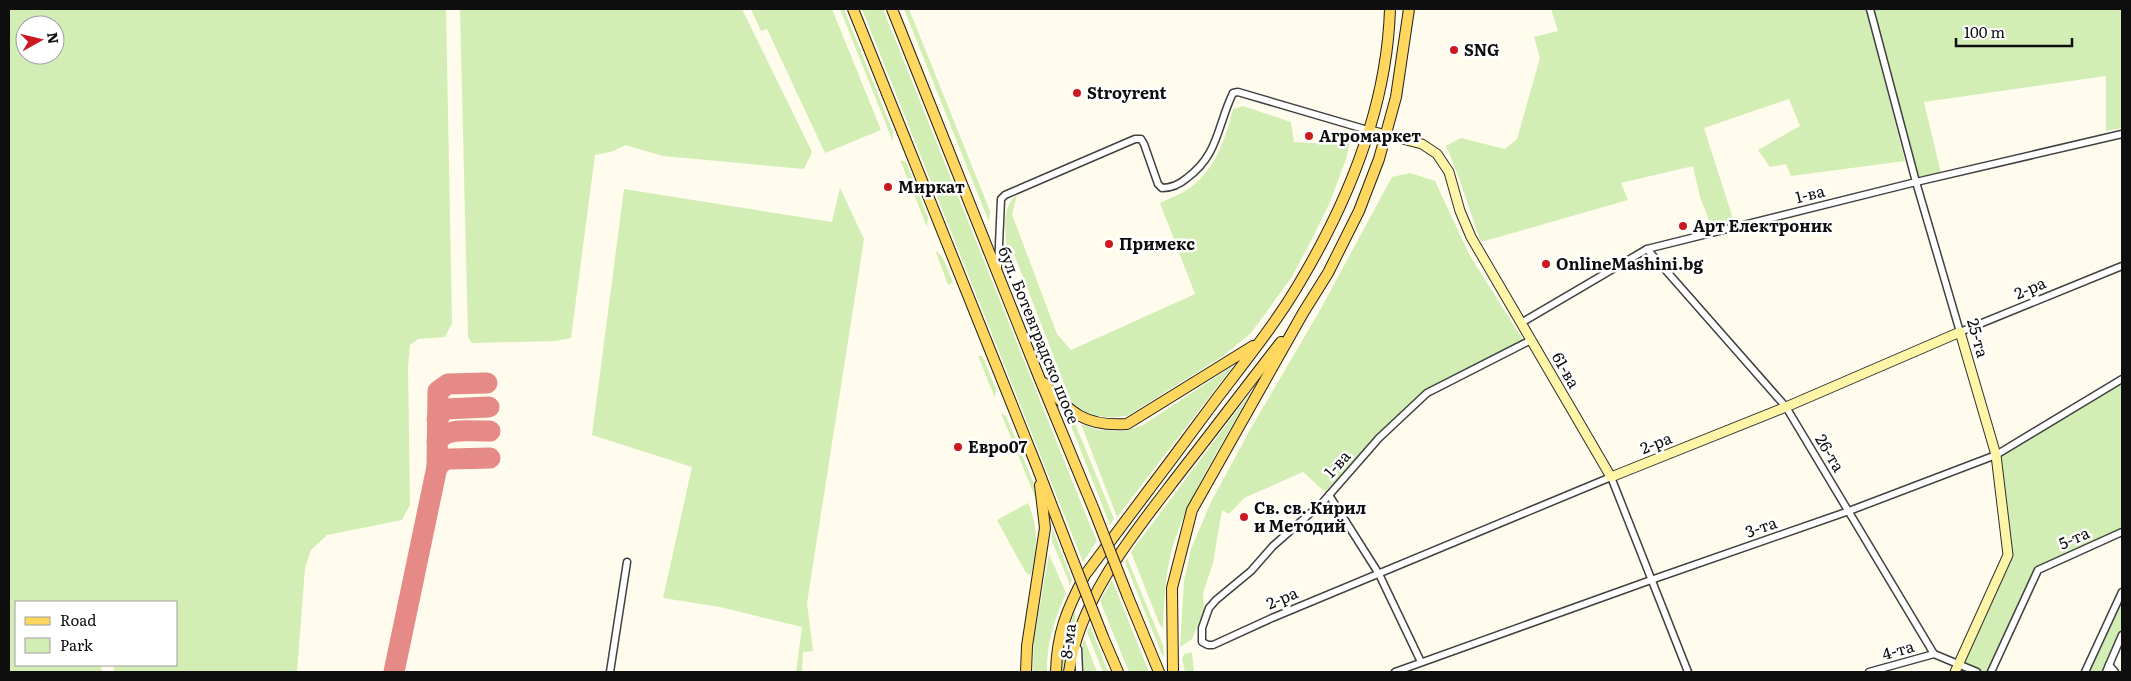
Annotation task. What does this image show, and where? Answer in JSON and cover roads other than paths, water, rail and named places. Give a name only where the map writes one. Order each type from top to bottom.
[{"type":"main road","points":[[853,9],[1118,672]]},
{"type":"main road","name":"бул. Ботевградско шосе","points":[[892,9],[1159,672]]},
{"type":"main road","points":[[1056,672],[1056,648],[1068,609],[1085,575],[1258,343],[1300,283],[1341,207],[1371,131],[1386,60],[1390,9]]},
{"type":"main road","points":[[1173,672],[1172,588],[1192,510],[1302,313],[1328,273],[1359,211],[1379,159],[1396,97],[1409,9]]},
{"type":"main road","points":[[1069,672],[1072,652],[1085,614],[1101,585],[1150,513],[1302,313]]},
{"type":"main road","points":[[1039,377],[1071,411],[1084,418],[1106,425],[1127,424],[1258,343]]},
{"type":"main road","points":[[1026,672],[1027,646],[1045,528],[1037,467]]},
{"type":"street","name":"25-та","points":[[1870,9],[1916,182],[1996,455],[2008,555],[1957,668]]},
{"type":"street","points":[[998,274],[1001,199],[1029,184],[1135,139],[1141,139],[1144,144],[1158,184],[1162,188],[1169,188],[1184,181],[1200,169],[1212,152],[1233,93],[1238,92],[1371,131]]},
{"type":"street","name":"61-ва","points":[[1371,131],[1422,144],[1437,154],[1449,172],[1460,210],[1471,237],[1611,477],[1688,672]]},
{"type":"street","name":"1-ва","points":[[1521,323],[1647,248],[2122,134]]},
{"type":"street","name":"26-та","points":[[1647,248],[1786,406],[1934,654]]},
{"type":"street","name":"2-ра","points":[[1202,642],[1208,645],[1213,644],[2122,266]]},
{"type":"street","name":"1-ва","points":[[1202,642],[1202,628],[1209,608],[1216,600],[1264,559],[1273,546],[1328,495],[1379,438],[1427,393],[1531,340]]},
{"type":"street","name":"3-та","points":[[1395,672],[1406,670],[1421,662],[1849,511],[1996,455],[2122,379]]},
{"type":"street","points":[[1328,495],[1379,574],[1421,662]]},
{"type":"street","name":"5-та","points":[[1991,672],[2038,570],[2122,532]]},
{"type":"street","points":[[610,672],[628,562]]},
{"type":"street","points":[[2086,672],[2122,592]]},
{"type":"street","name":"8-ма","points":[[1079,672],[1077,655],[1085,614]]},
{"type":"street","points":[[2106,672],[2122,635]]},
{"type":"street","points":[[1934,654],[1957,668],[1976,672]]},
{"type":"street","name":"4-та","points":[[1869,672],[1934,654]]},
{"type":"street","points":[[2109,665],[2115,672]]},
{"type":"place","name":"SNG","points":[[1454,50]]},
{"type":"place","name":"Stroyrent","points":[[1077,93]]},
{"type":"place","name":"Агромаркет","points":[[1309,136]]},
{"type":"place","name":"Миркат","points":[[888,187]]},
{"type":"place","name":"Арт Електроник","points":[[1683,226]]},
{"type":"place","name":"Примекс","points":[[1109,244]]},
{"type":"place","name":"ОnlineMashini.bg","points":[[1546,264]]},
{"type":"place","name":"Евро07","points":[[958,447]]},
{"type":"place","name":"Св. св. Кирил и Методий","points":[[1244,517]]}]
